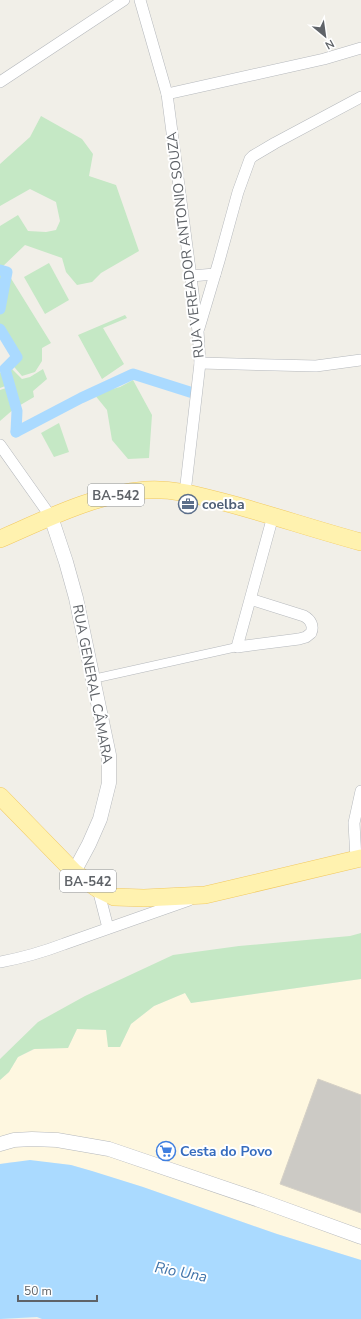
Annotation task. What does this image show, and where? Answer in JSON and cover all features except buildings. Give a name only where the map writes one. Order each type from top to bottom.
[{"type":"main road","name":"BA-542","points":[[0,539],[96,500],[133,492],[161,490],[185,492],[361,542]]},
{"type":"main road","name":"BA-542","points":[[0,796],[74,872],[98,889],[114,896],[125,898],[205,895],[359,859]]},
{"type":"street","points":[[0,82],[124,0]]},
{"type":"street","name":"RUA VEREADOR ANTONIO SOUZA","points":[[140,0],[167,94],[198,331],[200,363],[185,492]]},
{"type":"street","points":[[167,94],[361,48]]},
{"type":"street","points":[[198,331],[238,192],[247,165],[252,156],[361,97]]},
{"type":"street","points":[[191,276],[215,274]]},
{"type":"street","points":[[200,363],[316,366],[361,360]]},
{"type":"street","points":[[0,445],[51,517]]},
{"type":"street","points":[[237,647],[273,516]]},
{"type":"street","name":"RUA GENERAL CÂMARA","points":[[51,517],[76,598],[109,755],[109,784],[100,819],[74,872]]},
{"type":"street","points":[[93,679],[237,647],[299,639],[309,635],[312,631],[312,624],[309,619],[304,616],[250,599]]},
{"type":"street","points":[[359,859],[354,823],[361,791]]},
{"type":"street","points":[[98,889],[108,928]]},
{"type":"street","points":[[0,962],[27,957],[205,895]]},
{"type":"street","points":[[0,1144],[14,1140],[51,1140],[109,1150],[262,1201],[361,1237]]},
{"type":"shaded area","points":[[361,979],[361,1260],[277,1234],[143,1187],[71,1165],[45,1162],[11,1162],[0,1164],[0,1080],[9,1072],[18,1057],[35,1049],[68,1048],[77,1029],[106,1030],[120,1047],[131,1024],[154,1006],[185,993],[191,1003]]},
{"type":"green space","points":[[41,116],[82,139],[93,154],[89,176],[116,185],[139,251],[101,273],[92,282],[77,285],[66,272],[62,258],[25,245],[0,269],[0,226],[18,215],[28,231],[46,232],[56,230],[60,221],[56,202],[30,189],[0,206],[0,164],[30,137]]},
{"type":"green space","points":[[49,263],[69,300],[45,314],[24,277]]},
{"type":"green space","points":[[7,272],[51,343],[42,348],[42,361],[35,372],[22,376],[9,361],[17,357],[13,346],[0,328],[0,275]]},
{"type":"green space","points":[[125,315],[127,318],[103,328],[124,364],[102,379],[78,335]]},
{"type":"green space","points":[[7,364],[22,379],[30,377],[43,369],[47,379],[33,391],[34,397],[17,407],[11,389],[11,375],[7,368]]},
{"type":"green space","points":[[5,369],[10,378],[8,385],[0,388],[0,373]]},
{"type":"green space","points":[[133,380],[152,415],[149,458],[128,459],[112,440],[107,410],[94,394],[120,387]]},
{"type":"green space","points":[[6,388],[15,408],[0,421],[0,390]]},
{"type":"green space","points":[[59,423],[69,452],[54,457],[41,433]]},
{"type":"green space","points":[[361,933],[361,979],[191,1003],[185,993],[154,1006],[131,1024],[120,1047],[108,1047],[106,1030],[77,1029],[68,1048],[34,1049],[18,1057],[9,1072],[0,1080],[0,1059],[38,1022],[85,996],[173,955],[239,946],[350,936]]},
{"type":"water","name":"Rio Una","points":[[30,1160],[71,1165],[92,1171],[143,1187],[277,1234],[361,1260],[361,1319],[42,1319],[37,1317],[0,1319],[0,1164]]},
{"type":"waterway","points":[[0,270],[7,272],[0,309]]},
{"type":"waterway","points":[[0,329],[17,357],[5,369],[17,411],[16,432]]},
{"type":"waterway","points":[[16,432],[81,398],[133,374],[193,393]]},
{"type":"place","name":"coelba","points":[[188,504]]},
{"type":"place","name":"Cesta do Povo","points":[[166,1151]]}]
